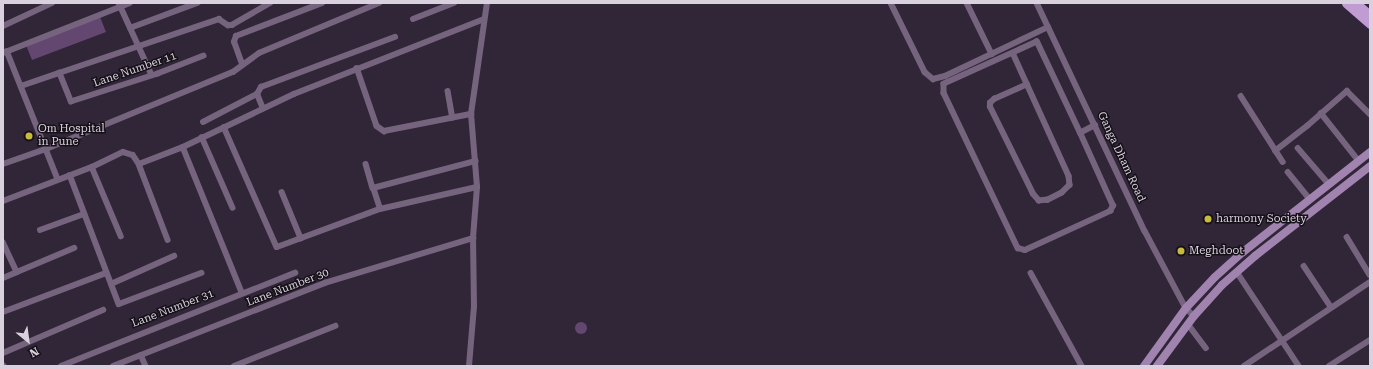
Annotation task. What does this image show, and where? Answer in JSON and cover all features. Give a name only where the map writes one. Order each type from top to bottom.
[{"type":"main road","points":[[1346,3],[1370,24]]},
{"type":"main road","points":[[1356,3],[1370,14]]},
{"type":"main road","points":[[1144,366],[1186,308],[1243,252],[1370,152]]},
{"type":"main road","points":[[1157,366],[1194,316],[1237,272],[1370,166]]},
{"type":"street","points":[[3,26],[52,3]]},
{"type":"street","points":[[58,180],[21,86],[5,52],[120,5],[130,3]]},
{"type":"street","points":[[130,28],[197,3]]},
{"type":"street","points":[[228,25],[270,3]]},
{"type":"street","points":[[242,64],[234,42],[236,36],[322,3]]},
{"type":"street","points":[[3,163],[46,149],[233,72],[259,53],[379,3]]},
{"type":"street","points":[[413,19],[454,3]]},
{"type":"street","points":[[469,366],[474,307],[473,238],[477,187],[471,114],[487,3]]},
{"type":"street","points":[[891,3],[925,72],[932,78],[945,76],[1048,27]]},
{"type":"street","points":[[967,3],[992,54]]},
{"type":"street","name":"Ganga Dham Road","points":[[1037,3],[1145,231],[1186,308],[1194,316]]},
{"type":"street","points":[[120,5],[152,75]]},
{"type":"street","points":[[21,86],[219,19],[236,29]]},
{"type":"street","points":[[139,164],[183,147],[263,109],[357,68],[484,19]]},
{"type":"street","points":[[203,122],[257,94],[258,90],[266,85],[395,37]]},
{"type":"street","points":[[1037,42],[1080,133],[1113,206],[1110,211],[1030,249],[1018,248],[944,93],[944,84],[947,81],[1037,42]]},
{"type":"street","points":[[1013,53],[1027,84],[1068,176],[1070,185],[1048,200],[1039,201],[1033,194],[990,107],[990,103],[994,99],[1027,84]]},
{"type":"street","name":"Lane Number 11","points":[[59,73],[71,102],[204,56]]},
{"type":"street","points":[[357,68],[377,126],[384,131],[471,114]]},
{"type":"street","points":[[1275,151],[1347,90],[1370,114]]},
{"type":"street","points":[[448,91],[453,118]]},
{"type":"street","points":[[257,94],[263,109]]},
{"type":"street","points":[[1241,96],[1283,162]]},
{"type":"street","points":[[1321,113],[1359,161]]},
{"type":"street","points":[[1080,133],[1095,125]]},
{"type":"street","points":[[224,127],[274,246],[277,247],[380,209],[477,187]]},
{"type":"street","points":[[202,138],[233,208]]},
{"type":"street","points":[[183,147],[242,292]]},
{"type":"street","points":[[1298,148],[1329,184]]},
{"type":"street","points":[[3,201],[92,167],[122,152],[133,155],[139,164],[168,240]]},
{"type":"street","points":[[373,188],[475,160]]},
{"type":"street","points":[[366,164],[380,209]]},
{"type":"street","points":[[92,167],[121,236]]},
{"type":"street","points":[[1288,172],[1310,199]]},
{"type":"street","points":[[70,175],[106,273],[120,304],[201,272]]},
{"type":"street","points":[[282,192],[301,238]]},
{"type":"street","points":[[40,230],[84,214]]},
{"type":"street","points":[[1347,237],[1370,275]]},
{"type":"street","name":"Lane Number 30","points":[[113,366],[122,364],[141,355],[325,283],[473,238]]},
{"type":"street","points":[[3,242],[17,272]]},
{"type":"street","points":[[3,278],[74,248]]},
{"type":"street","points":[[111,284],[174,256]]},
{"type":"street","points":[[1304,266],[1331,308]]},
{"type":"street","points":[[1237,272],[1299,366]]},
{"type":"street","points":[[3,312],[106,273]]},
{"type":"street","name":"Lane Number 31","points":[[60,366],[242,292],[294,273]]},
{"type":"street","points":[[1031,273],[1082,366]]},
{"type":"street","points":[[1244,366],[1370,282]]},
{"type":"street","points":[[3,353],[103,310]]},
{"type":"street","points":[[1188,324],[1206,348]]},
{"type":"street","points":[[234,366],[335,326]]},
{"type":"street","points":[[1329,366],[1370,340]]},
{"type":"street","points":[[141,355],[146,366]]},
{"type":"shaded area","points":[[100,17],[106,32],[32,60],[26,45]]},
{"type":"shaded area","points":[[581,322],[585,324],[587,328],[585,332],[581,334],[577,332],[575,328],[577,324]]},
{"type":"place","name":"Om Hospital in Pune","points":[[29,136]]},
{"type":"place","name":"harmony Society","points":[[1208,219]]},
{"type":"place","name":"Meghdoot","points":[[1181,251]]}]
